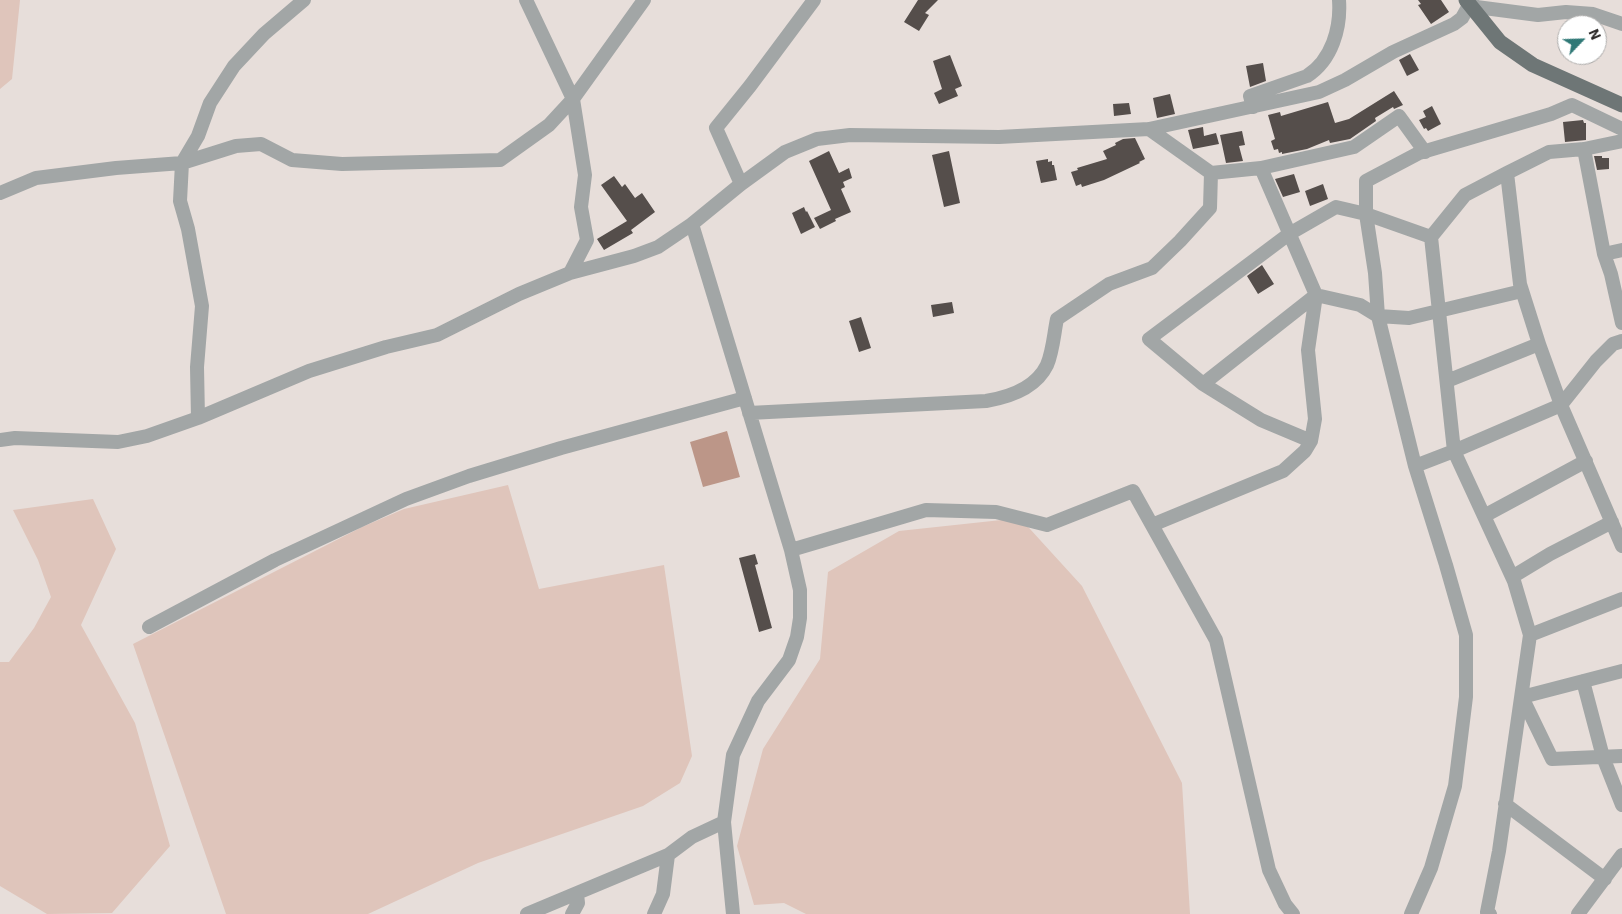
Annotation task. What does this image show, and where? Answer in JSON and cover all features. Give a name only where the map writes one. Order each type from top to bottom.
[{"type":"main road","points":[[1469,2],[1500,42],[1533,65],[1622,105]]},
{"type":"street","points":[[198,418],[197,367],[202,306],[188,229],[180,201],[182,163],[198,136],[210,103],[234,66],[264,34],[304,0]]},
{"type":"street","points":[[526,0],[573,99],[585,175],[581,207],[587,240],[570,273]]},
{"type":"street","points":[[0,193],[36,178],[116,168],[182,163],[236,146],[261,144],[292,160],[342,164],[500,160],[549,125],[573,99],[644,0]]},
{"type":"street","points":[[741,184],[716,128],[814,0]]},
{"type":"street","points":[[1253,107],[1250,96],[1312,73],[1324,58],[1339,30],[1339,0]]},
{"type":"street","points":[[0,440],[15,438],[118,442],[147,436],[198,418],[309,371],[386,347],[437,335],[519,294],[570,273],[658,248],[785,152],[817,139],[850,135],[999,137],[1149,129],[1319,92],[1345,80],[1393,52],[1454,24],[1462,18],[1469,2],[1538,15],[1593,7],[1622,24]]},
{"type":"street","points":[[1571,82],[1572,105]]},
{"type":"street","points":[[1411,914],[1431,868],[1455,786],[1466,697],[1466,635],[1415,466],[1378,316],[1376,274],[1366,214],[1366,181],[1425,152],[1551,114],[1572,105],[1622,129]]},
{"type":"street","points":[[1149,129],[1212,173],[1261,168],[1354,147],[1399,116],[1425,152]]},
{"type":"street","points":[[1488,912],[1499,851],[1530,636],[1512,577],[1454,451],[1431,237],[1465,195],[1507,173],[1549,152],[1584,149],[1622,141]]},
{"type":"street","points":[[1584,149],[1604,254],[1611,274],[1622,323]]},
{"type":"street","points":[[1152,525],[1283,471],[1305,451],[1311,440],[1315,419],[1308,350],[1316,295],[1261,168]]},
{"type":"street","points":[[749,413],[986,401],[1006,398],[1039,378],[1047,364],[1057,319],[1109,284],[1152,268],[1180,241],[1210,208],[1212,173]]},
{"type":"street","points":[[1507,173],[1522,291],[1561,405],[1622,546]]},
{"type":"street","points":[[1311,440],[1261,420],[1203,384],[1149,340],[1289,234],[1336,207],[1366,214],[1431,237]]},
{"type":"street","points":[[692,224],[791,550],[800,590],[800,618],[797,637],[789,660],[758,701],[734,755],[724,822],[733,914]]},
{"type":"street","points":[[1604,254],[1622,250]]},
{"type":"street","points":[[1316,295],[1360,305],[1378,316],[1409,318],[1522,291]]},
{"type":"street","points":[[1203,384],[1316,295]]},
{"type":"street","points":[[1415,466],[1561,405],[1596,361],[1613,344],[1622,341]]},
{"type":"street","points":[[1447,381],[1539,344]]},
{"type":"street","points":[[149,627],[275,560],[406,499],[469,476],[561,448],[745,398]]},
{"type":"street","points":[[1484,516],[1586,461]]},
{"type":"street","points":[[791,550],[926,510],[996,512],[1047,525],[1133,491],[1216,640],[1269,870],[1285,904],[1293,914]]},
{"type":"street","points":[[1512,577],[1550,554],[1612,522]]},
{"type":"street","points":[[1530,636],[1622,599]]},
{"type":"street","points":[[1522,697],[1622,671]]},
{"type":"street","points":[[1583,681],[1603,757],[1622,805]]},
{"type":"street","points":[[1522,697],[1552,759],[1622,756]]},
{"type":"street","points":[[1505,804],[1605,879]]},
{"type":"street","points":[[527,914],[668,854],[692,837],[724,822]]},
{"type":"street","points":[[654,914],[664,894],[668,854]]},
{"type":"street","points":[[1578,914],[1622,855]]},
{"type":"street","points":[[572,914],[578,903],[577,894]]},
{"type":"shaded area","points":[[0,0],[20,0],[12,79],[0,89]]},
{"type":"shaded area","points":[[727,431],[740,477],[703,487],[690,442]]},
{"type":"shaded area","points":[[508,485],[539,589],[664,565],[692,756],[680,783],[643,806],[478,863],[368,914],[226,914],[133,644],[362,527],[404,509]]},
{"type":"shaded area","points":[[93,499],[116,549],[81,625],[135,723],[170,846],[112,913],[47,914],[0,886],[0,662],[9,662],[34,628],[51,597],[38,560],[13,510]]},
{"type":"shaded area","points":[[1020,518],[1082,586],[1182,783],[1190,914],[806,914],[784,903],[754,905],[737,846],[763,749],[820,659],[828,572],[899,531]]},
{"type":"building","points":[[918,0],[938,0],[925,13],[929,15],[919,31],[904,22]]},
{"type":"building","points":[[1418,0],[1441,0],[1449,12],[1431,24],[1418,5],[1421,4]]},
{"type":"building","points":[[1410,54],[1419,70],[1407,76],[1399,60]]},
{"type":"building","points":[[950,55],[962,86],[955,89],[958,96],[939,104],[934,93],[942,89],[933,61]]},
{"type":"building","points":[[1263,63],[1266,81],[1250,87],[1246,66]]},
{"type":"building","points":[[1394,91],[1403,105],[1394,109],[1393,107],[1375,118],[1376,121],[1350,139],[1330,143],[1329,140],[1307,149],[1282,154],[1282,152],[1279,153],[1278,149],[1274,150],[1271,141],[1275,139],[1268,115],[1280,112],[1281,116],[1328,102],[1335,123],[1349,119]]},
{"type":"building","points":[[1170,94],[1175,114],[1157,118],[1153,98]]},
{"type":"building","points":[[1129,103],[1131,114],[1114,116],[1113,104]]},
{"type":"building","points":[[1432,106],[1441,124],[1428,131],[1426,128],[1424,129],[1419,120],[1426,117],[1423,111]]},
{"type":"building","points":[[1583,120],[1586,123],[1586,140],[1565,142],[1563,122]]},
{"type":"building","points":[[1203,127],[1204,136],[1216,133],[1219,144],[1193,149],[1188,130]]},
{"type":"building","points":[[1242,131],[1245,145],[1239,146],[1243,161],[1226,163],[1220,135]]},
{"type":"building","points":[[1135,138],[1145,159],[1104,180],[1082,187],[1081,184],[1076,186],[1071,172],[1078,170],[1077,168],[1107,159],[1103,151],[1116,145],[1115,143],[1123,139]]},
{"type":"building","points":[[829,151],[839,173],[849,168],[852,178],[843,182],[845,187],[841,189],[851,212],[835,219],[836,221],[820,229],[814,218],[831,210],[809,161]]},
{"type":"building","points":[[949,151],[960,203],[944,207],[932,155]]},
{"type":"building","points":[[1594,156],[1609,158],[1609,169],[1597,170]]},
{"type":"building","points":[[1048,159],[1048,162],[1052,161],[1052,165],[1054,165],[1057,180],[1041,183],[1036,161]]},
{"type":"building","points":[[1294,174],[1300,192],[1283,197],[1275,179]]},
{"type":"building","points":[[614,176],[622,187],[625,184],[635,198],[642,193],[655,212],[631,230],[633,233],[604,250],[597,239],[627,221],[601,185]]},
{"type":"building","points":[[1323,184],[1328,199],[1310,206],[1305,191]]},
{"type":"building","points":[[804,207],[815,227],[801,234],[792,213]]},
{"type":"building","points":[[1262,265],[1274,284],[1258,294],[1247,276]]},
{"type":"building","points":[[952,302],[954,313],[933,317],[931,305]]},
{"type":"building","points":[[861,317],[871,348],[859,352],[849,321]]},
{"type":"building","points":[[755,554],[758,564],[755,565],[772,628],[759,632],[739,558]]}]
